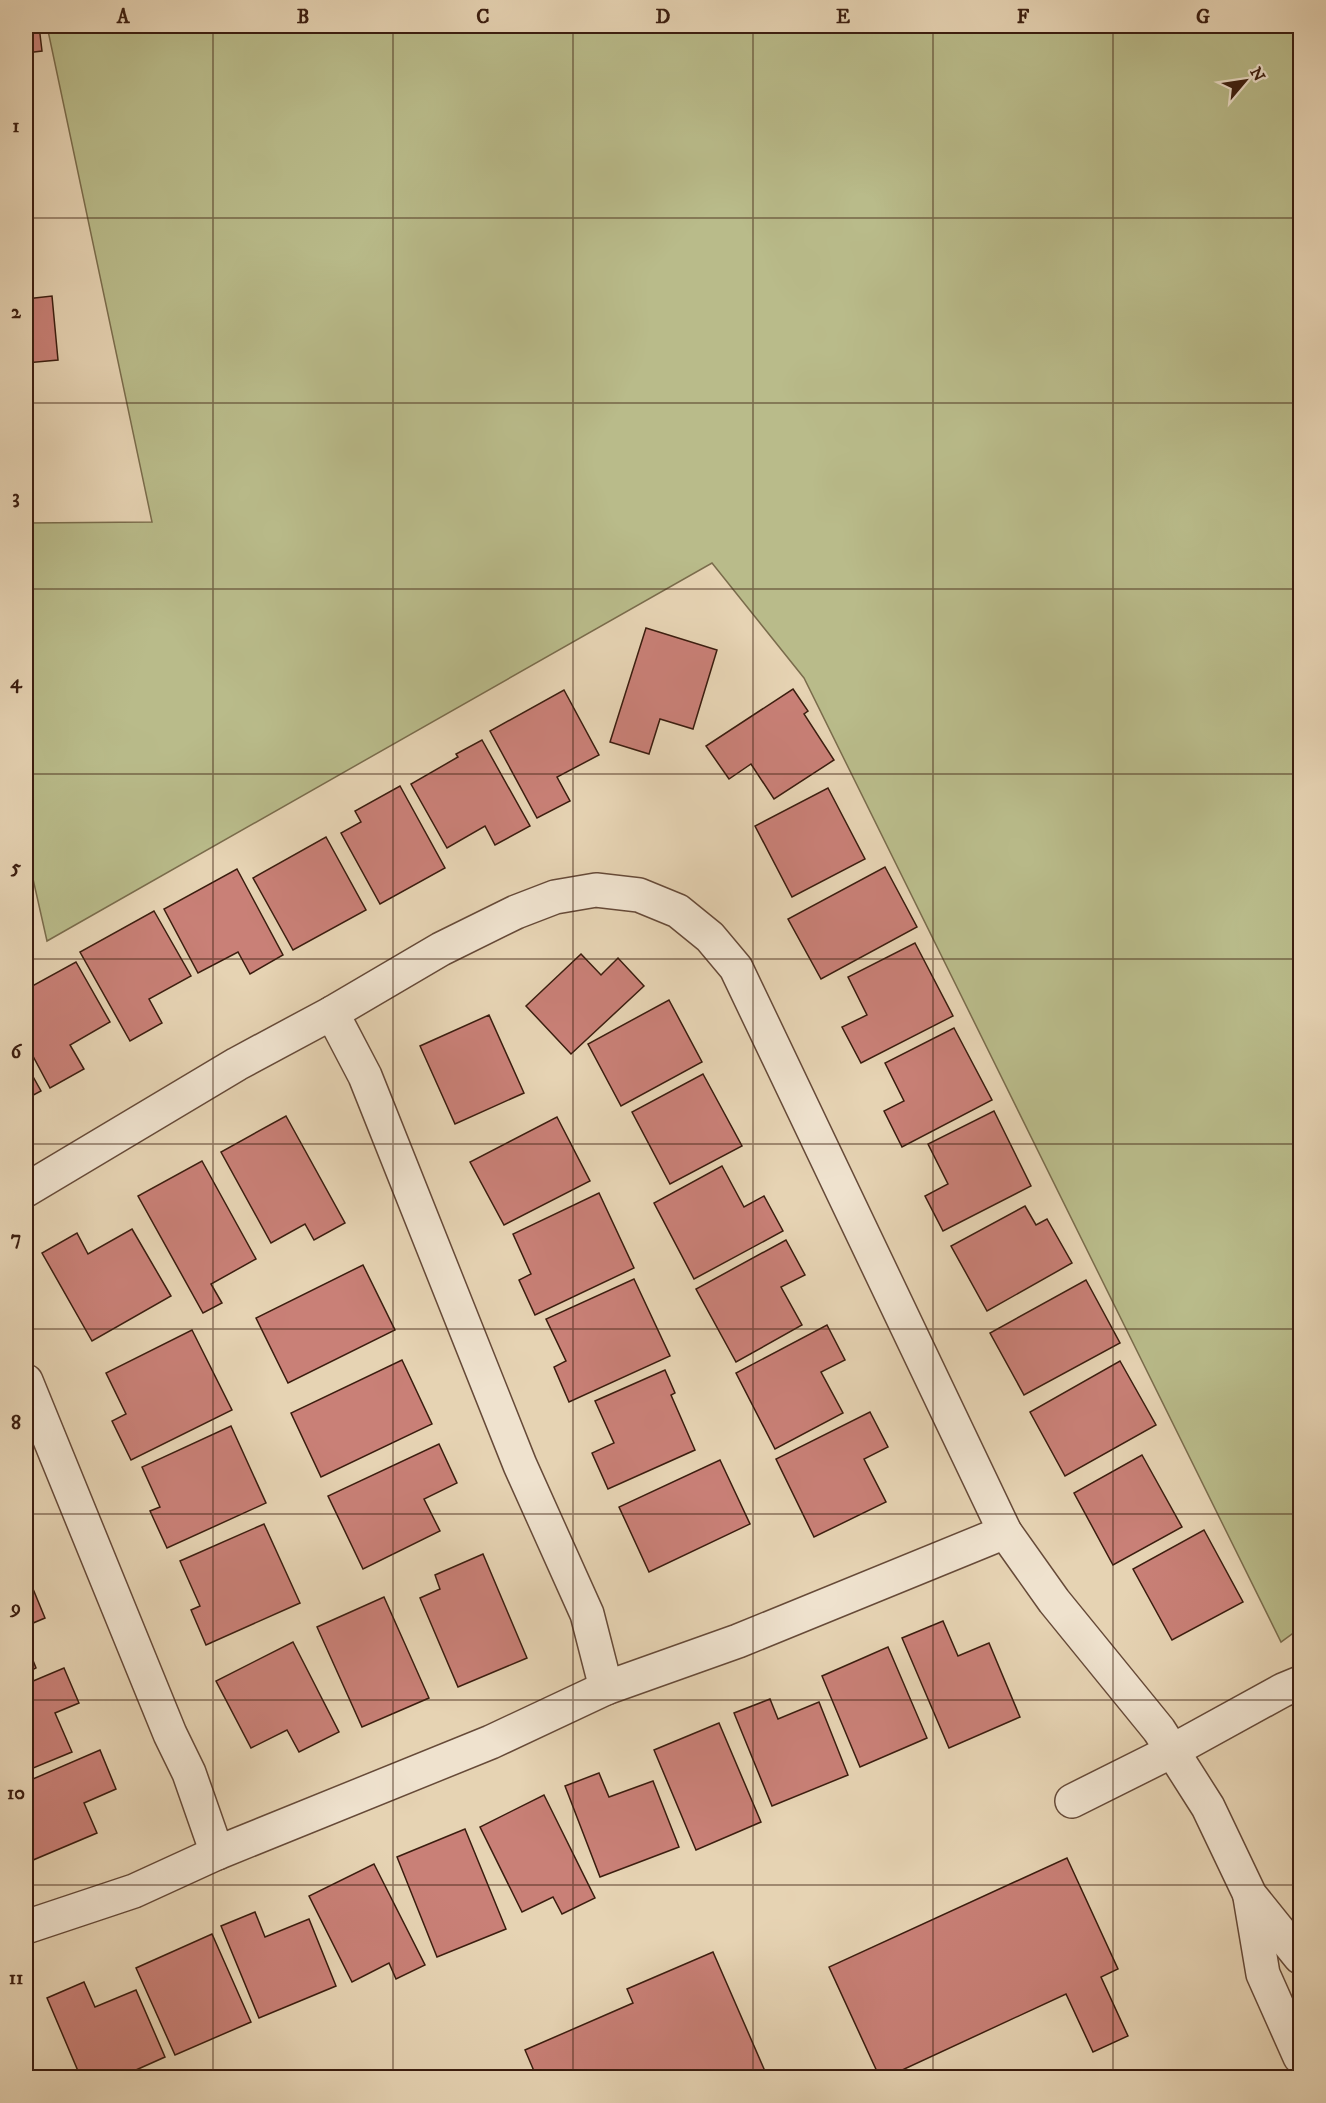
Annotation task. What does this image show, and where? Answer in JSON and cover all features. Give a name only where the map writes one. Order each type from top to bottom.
[{"type":"street","points":[[26,1190],[237,1064],[332,1013],[441,949],[516,912],[555,897],[596,890],[639,895],[678,911],[710,937],[736,968],[1005,1532],[1054,1601],[1159,1730],[1208,1807],[1250,1895],[1300,1957]]},
{"type":"street","points":[[332,1013],[365,1076],[520,1465],[587,1614],[606,1688]]},
{"type":"street","points":[[26,1381],[170,1734],[189,1773],[217,1853]]},
{"type":"street","points":[[26,1927],[134,1891],[217,1853],[491,1742],[606,1688],[738,1641],[1005,1532]]},
{"type":"street","points":[[1072,1801],[1300,1683]]},
{"type":"street","points":[[1250,1895],[1263,1974],[1300,2057]]},
{"type":"green space","points":[[47,26],[1300,26],[1300,1628],[1281,1642],[804,678],[712,563],[47,941],[26,848],[26,523],[152,522]]},
{"type":"building","points":[[26,26],[39,26],[42,51],[26,53]]},
{"type":"building","points":[[52,296],[58,360],[26,363],[26,299]]},
{"type":"building","points":[[646,628],[717,650],[693,729],[660,719],[649,754],[610,742]]},
{"type":"building","points":[[793,689],[808,711],[804,714],[834,760],[774,799],[751,764],[729,779],[706,746]]},
{"type":"building","points":[[564,690],[599,755],[557,777],[570,801],[537,818],[490,731]]},
{"type":"building","points":[[482,740],[530,826],[495,845],[485,826],[447,848],[411,784],[458,757],[456,754]]},
{"type":"building","points":[[400,786],[445,868],[380,904],[341,833],[361,822],[355,811]]},
{"type":"building","points":[[828,788],[865,859],[792,897],[755,826]]},
{"type":"building","points":[[326,837],[366,910],[293,950],[253,878]]},
{"type":"building","points":[[885,867],[917,927],[821,979],[788,919]]},
{"type":"building","points":[[237,869],[283,955],[250,974],[238,952],[198,973],[164,909]]},
{"type":"building","points":[[154,911],[191,976],[149,999],[162,1023],[130,1041],[80,952]]},
{"type":"building","points":[[915,943],[953,1016],[861,1063],[842,1027],[867,1015],[848,977]]},
{"type":"building","points":[[581,954],[601,975],[618,958],[644,986],[571,1054],[526,1006]]},
{"type":"building","points":[[76,962],[110,1022],[70,1045],[84,1069],[50,1088],[26,1043],[26,986],[27,989]]},
{"type":"building","points":[[669,1000],[702,1062],[621,1106],[588,1044]]},
{"type":"building","points":[[489,1015],[524,1093],[455,1124],[420,1046]]},
{"type":"building","points":[[954,1028],[992,1100],[902,1147],[884,1111],[904,1101],[885,1063]]},
{"type":"building","points":[[26,1064],[41,1091],[26,1099]]},
{"type":"building","points":[[703,1074],[742,1146],[670,1184],[632,1112]]},
{"type":"building","points":[[994,1111],[1031,1186],[943,1231],[925,1196],[948,1184],[928,1144]]},
{"type":"building","points":[[286,1116],[345,1223],[314,1240],[305,1224],[271,1243],[221,1152]]},
{"type":"building","points":[[557,1117],[590,1181],[504,1225],[470,1162]]},
{"type":"building","points":[[202,1161],[256,1259],[211,1284],[222,1303],[203,1313],[138,1196]]},
{"type":"building","points":[[722,1166],[744,1207],[764,1196],[783,1231],[694,1279],[654,1203]]},
{"type":"building","points":[[599,1193],[634,1268],[535,1315],[519,1280],[531,1274],[513,1234]]},
{"type":"building","points":[[1025,1206],[1036,1225],[1047,1219],[1072,1263],[987,1311],[951,1246]]},
{"type":"building","points":[[132,1229],[171,1296],[92,1341],[42,1253],[77,1233],[88,1254]]},
{"type":"building","points":[[786,1240],[805,1275],[781,1287],[802,1325],[736,1362],[696,1289]]},
{"type":"building","points":[[363,1265],[395,1330],[288,1383],[256,1318]]},
{"type":"building","points":[[634,1279],[670,1356],[569,1402],[554,1367],[566,1361],[546,1319]]},
{"type":"building","points":[[1086,1280],[1120,1343],[1024,1395],[990,1333]]},
{"type":"building","points":[[827,1325],[845,1360],[821,1372],[843,1413],[775,1449],[736,1373]]},
{"type":"building","points":[[192,1330],[232,1410],[131,1460],[112,1421],[126,1414],[106,1373]]},
{"type":"building","points":[[402,1360],[432,1424],[321,1477],[291,1413]]},
{"type":"building","points":[[1120,1361],[1156,1425],[1065,1476],[1030,1412]]},
{"type":"building","points":[[665,1370],[675,1393],[671,1395],[695,1450],[608,1489],[592,1453],[614,1443],[595,1401]]},
{"type":"building","points":[[870,1412],[888,1447],[864,1459],[886,1502],[814,1537],[776,1459]]},
{"type":"building","points":[[231,1426],[266,1503],[167,1548],[150,1511],[160,1507],[142,1467]]},
{"type":"building","points":[[439,1444],[457,1483],[424,1499],[440,1531],[363,1569],[328,1496]]},
{"type":"building","points":[[1142,1455],[1182,1527],[1113,1565],[1074,1493]]},
{"type":"building","points":[[720,1460],[750,1524],[649,1572],[619,1507]]},
{"type":"building","points":[[264,1524],[300,1603],[206,1645],[191,1610],[200,1606],[180,1561]]},
{"type":"building","points":[[1204,1530],[1243,1602],[1172,1640],[1133,1569]]},
{"type":"building","points":[[483,1554],[527,1658],[458,1687],[420,1598],[440,1589],[435,1575]]},
{"type":"building","points":[[31,1584],[45,1618],[26,1626],[26,1586]]},
{"type":"building","points":[[384,1597],[429,1698],[362,1727],[317,1627]]},
{"type":"building","points":[[943,1621],[958,1656],[989,1643],[1020,1717],[949,1748],[902,1638]]},
{"type":"building","points":[[293,1642],[339,1732],[299,1752],[287,1730],[251,1748],[216,1681]]},
{"type":"building","points":[[26,1643],[36,1668],[26,1673]]},
{"type":"building","points":[[888,1647],[927,1738],[860,1767],[822,1676]]},
{"type":"building","points":[[64,1668],[79,1703],[55,1713],[72,1752],[26,1771],[26,1684]]},
{"type":"building","points":[[770,1699],[778,1719],[819,1702],[848,1775],[772,1806],[734,1713]]},
{"type":"building","points":[[719,1723],[761,1822],[696,1850],[654,1750]]},
{"type":"building","points":[[100,1750],[116,1789],[84,1803],[97,1833],[26,1863],[26,1782]]},
{"type":"building","points":[[599,1773],[609,1797],[653,1781],[679,1847],[600,1877],[565,1786]]},
{"type":"building","points":[[544,1795],[595,1898],[562,1914],[553,1897],[522,1912],[480,1827]]},
{"type":"building","points":[[465,1829],[506,1929],[437,1957],[397,1857]]},
{"type":"building","points":[[1067,1858],[1118,1969],[1101,1977],[1128,2036],[1093,2052],[1066,1994],[885,2078],[880,2078],[829,1967]]},
{"type":"building","points":[[374,1864],[425,1965],[396,1979],[389,1963],[352,1982],[309,1896]]},
{"type":"building","points":[[255,1912],[265,1937],[309,1919],[336,1986],[259,2018],[221,1926]]},
{"type":"building","points":[[212,1934],[251,2022],[175,2055],[136,1968]]},
{"type":"building","points":[[713,1952],[768,2078],[537,2078],[525,2050],[633,2003],[627,1989]]},
{"type":"building","points":[[84,1982],[95,2007],[136,1990],[165,2057],[118,2078],[81,2078],[47,1998]]}]
